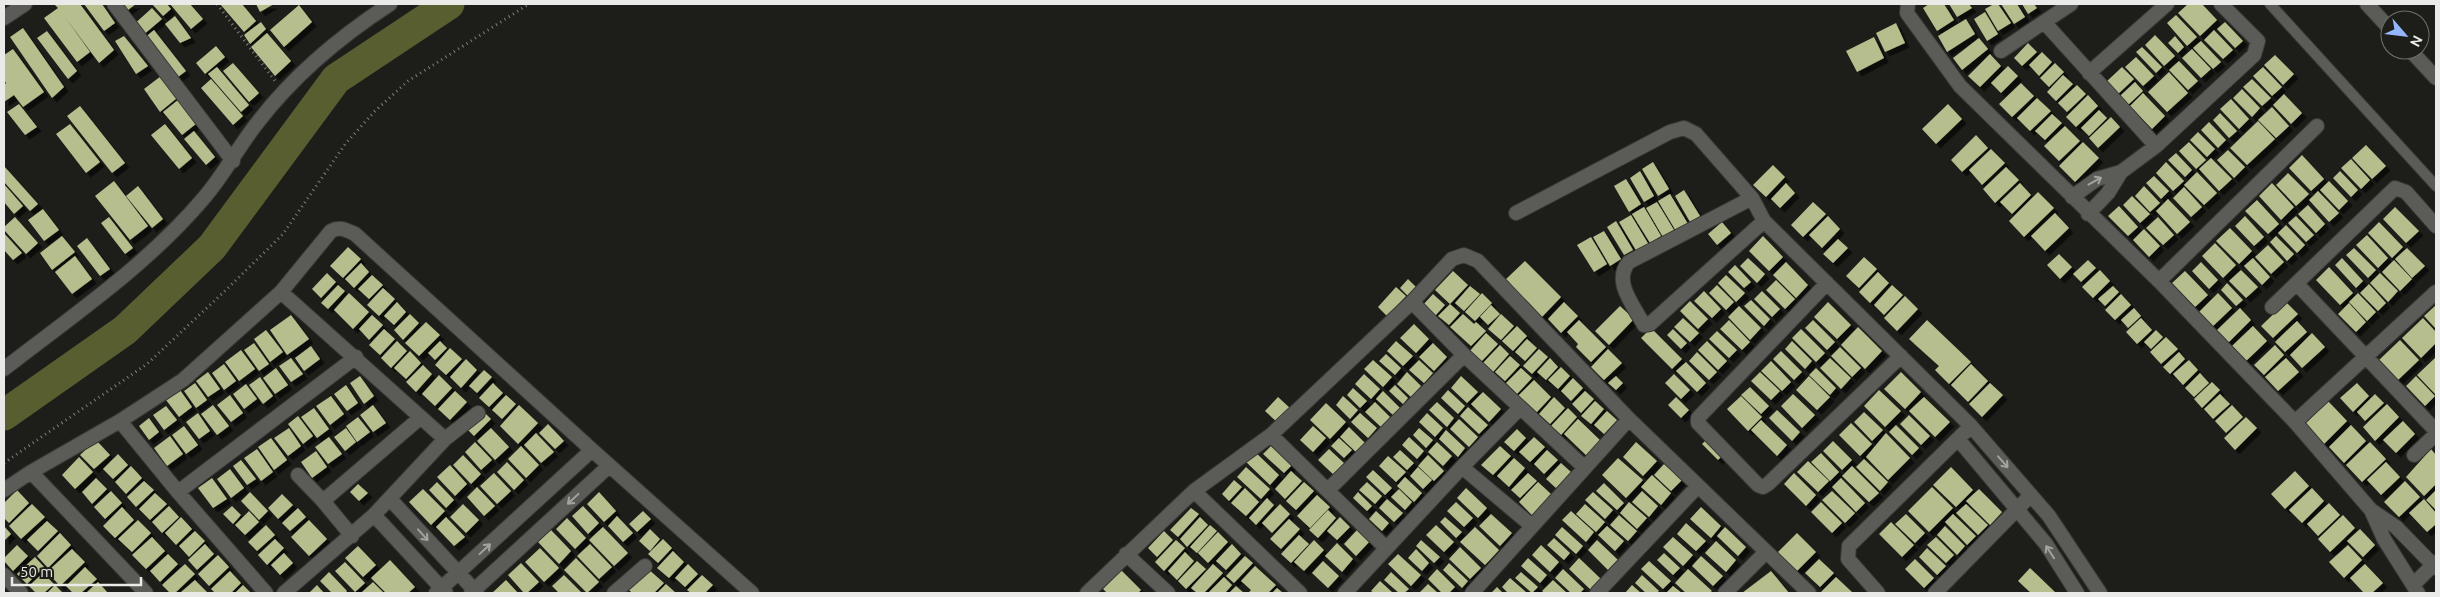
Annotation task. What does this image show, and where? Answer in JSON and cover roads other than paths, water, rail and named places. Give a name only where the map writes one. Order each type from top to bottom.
[{"type":"street","points":[[4,18],[25,4]]},
{"type":"street","points":[[114,4],[232,161]]},
{"type":"street","points":[[4,369],[130,272],[202,200],[232,161],[256,123],[283,91],[324,53],[390,4]]},
{"type":"street","points":[[1908,4],[1908,13],[1960,86],[2088,214],[2159,281],[2296,422],[2371,510],[2396,527],[2435,565],[2416,589],[2384,539],[2371,510]]},
{"type":"street","points":[[2001,50],[2071,4]]},
{"type":"street","points":[[2089,72],[2167,4]]},
{"type":"street","points":[[2072,197],[2097,179],[2121,172],[2156,146],[2254,55],[2258,48],[2258,41],[2221,4]]},
{"type":"street","points":[[2367,4],[2380,18]]},
{"type":"street","points":[[2044,22],[2156,146]]},
{"type":"street","points":[[2419,60],[2436,78]]},
{"type":"street","points":[[2159,281],[2317,126]]},
{"type":"street","points":[[1516,213],[1680,128],[1687,128],[1696,134],[1752,198],[1764,221],[1971,426],[2049,516],[2100,593]]},
{"type":"street","points":[[2088,214],[2108,193],[2121,172]]},
{"type":"street","points":[[2272,307],[2395,188],[2406,192],[2436,226]]},
{"type":"street","points":[[1752,198],[1629,262],[1621,275],[1623,285],[1644,325],[1650,324],[1764,221]]},
{"type":"street","points":[[4,490],[120,421],[183,380],[282,292],[331,231],[336,228],[344,229],[355,234],[609,466],[752,593]]},
{"type":"street","points":[[1087,593],[1194,491],[1271,435],[1412,302],[1452,259],[1464,255],[1472,257],[1629,419],[1809,593]]},
{"type":"street","points":[[1827,283],[1698,418],[1698,423],[1758,485],[1762,487],[1768,484],[1901,356]]},
{"type":"street","points":[[2297,284],[2436,432],[2414,455]]},
{"type":"street","points":[[282,292],[445,439]]},
{"type":"street","points":[[2296,422],[2436,292]]},
{"type":"street","points":[[1412,302],[1519,408],[1585,468]]},
{"type":"street","points":[[1328,490],[1464,355]]},
{"type":"street","points":[[178,492],[356,357]]},
{"type":"street","points":[[1345,593],[1462,466],[1519,408]]},
{"type":"street","points":[[284,593],[352,536],[390,499],[445,439],[478,413]]},
{"type":"street","points":[[323,501],[420,418]]},
{"type":"street","points":[[1472,593],[1629,419]]},
{"type":"street","points":[[120,421],[178,492],[266,593]]},
{"type":"street","points":[[1878,593],[1848,560],[1849,546],[1971,426]]},
{"type":"street","points":[[1271,435],[1386,548]]},
{"type":"street","points":[[1958,439],[2046,544],[2077,593]]},
{"type":"street","points":[[374,515],[441,592],[592,450]]},
{"type":"street","points":[[390,499],[474,592],[609,466]]},
{"type":"street","points":[[1462,466],[1532,526]]},
{"type":"street","points":[[32,472],[146,593]]},
{"type":"street","points":[[298,475],[352,536]]},
{"type":"street","points":[[1597,593],[1698,486]]},
{"type":"street","points":[[1194,491],[1300,593]]},
{"type":"street","points":[[1935,593],[2031,495]]},
{"type":"street","points":[[1725,593],[1766,552]]},
{"type":"street","points":[[1126,554],[1168,593]]},
{"type":"street","points":[[614,593],[645,566]]},
{"type":"street","points":[[4,574],[18,592]]},
{"type":"lane","points":[[2270,4],[2436,186]]},
{"type":"waterway","points":[[4,415],[125,330],[212,247],[336,79],[449,4]]}]
